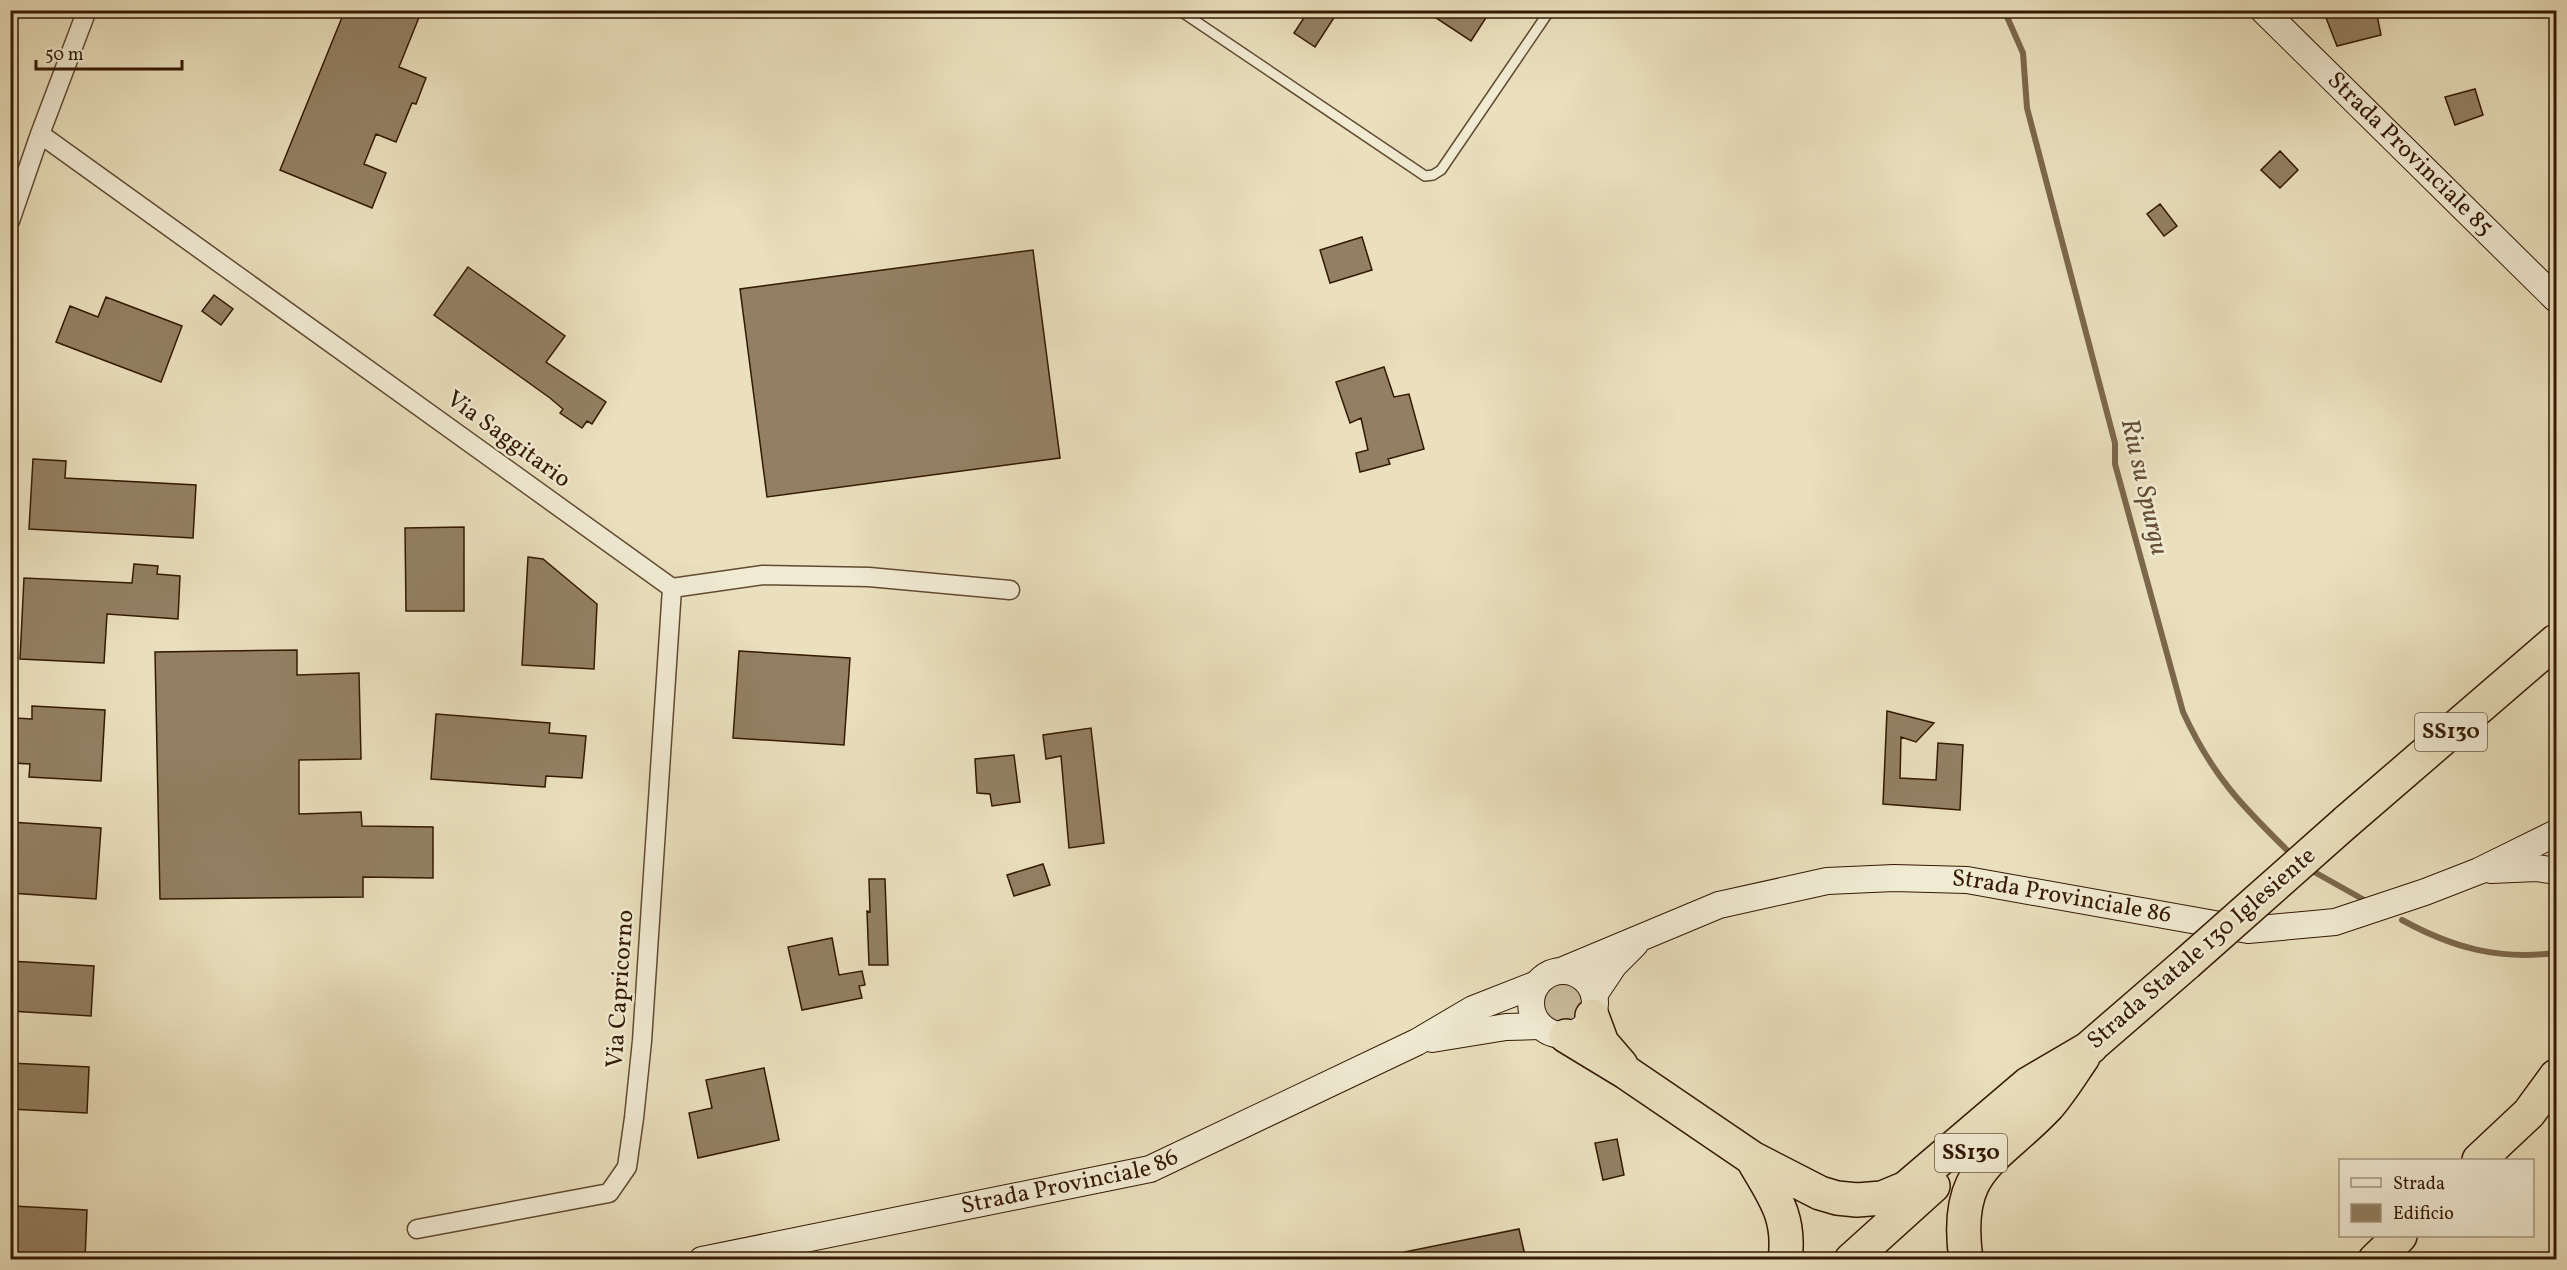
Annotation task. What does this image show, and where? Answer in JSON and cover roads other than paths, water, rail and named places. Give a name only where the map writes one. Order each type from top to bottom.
[{"type":"highway","name":"Strada Statale 130 Iglesiente","points":[[1851,1260],[2346,822],[2556,641]]},
{"type":"highway","points":[[1593,1006],[1602,1043],[1628,1073]]},
{"type":"highway","points":[[1553,1031],[1628,1073],[1752,1158],[1820,1192],[1837,1198],[1857,1200],[1882,1198],[1906,1188],[2028,1084],[2091,1047]]},
{"type":"highway","points":[[1966,1260],[1963,1212],[1976,1176],[1986,1163],[2048,1105],[2091,1047]]},
{"type":"highway","points":[[2481,1159],[2529,1113],[2556,1077]]},
{"type":"highway","points":[[1752,1158],[1780,1208],[1787,1227],[1785,1260]]},
{"type":"highway","points":[[2375,1260],[2399,1237]]},
{"type":"street","points":[[10,221],[87,10]]},
{"type":"street","name":"Strada Provinciale 85","points":[[2263,10],[2556,299]]},
{"type":"street","name":"Via Saggitario","points":[[40,134],[672,588]]},
{"type":"street","points":[[672,588],[763,575],[869,577],[1010,590]]},
{"type":"street","name":"Via Capricorno","points":[[417,1229],[609,1193],[627,1167],[642,1041],[672,588]]},
{"type":"street","points":[[2556,835],[2553,848],[2556,866]]},
{"type":"street","name":"Strada Provinciale 86","points":[[1561,971],[1719,905],[1827,881],[1894,878],[1967,880],[2248,930],[2335,922],[2479,871],[2556,835]]},
{"type":"street","name":"Strada Provinciale 86","points":[[2479,871],[2537,868],[2556,871]]},
{"type":"street","name":"Strada Provinciale 86","points":[[1593,1006],[1614,965],[1641,937]]},
{"type":"street","points":[[1561,971],[1572,972],[1582,977],[1593,1006],[1582,1029],[1553,1031],[1531,1010],[1532,992],[1537,984],[1544,977],[1561,971]]},
{"type":"street","name":"Strada Provinciale 86","points":[[702,1260],[762,1252],[1150,1169],[1417,1042],[1473,1009],[1537,984]]},
{"type":"street","name":"Strada Provinciale 86","points":[[1417,1042],[1506,1027],[1553,1031]]},
{"type":"lane","points":[[1179,10],[1425,176],[1433,176],[1442,170],[1550,10]]},
{"type":"waterway","name":"Riu su Spurgu","points":[[2004,10],[2023,53],[2027,108],[2115,443],[2115,464],[2183,712],[2217,773],[2243,805],[2292,855]]},
{"type":"waterway","name":"Riu su Spurgu","points":[[2309,869],[2366,901]]},
{"type":"waterway","name":"Riu su Spurgu","points":[[2402,920],[2439,938],[2476,950],[2515,955],[2556,953]]}]
